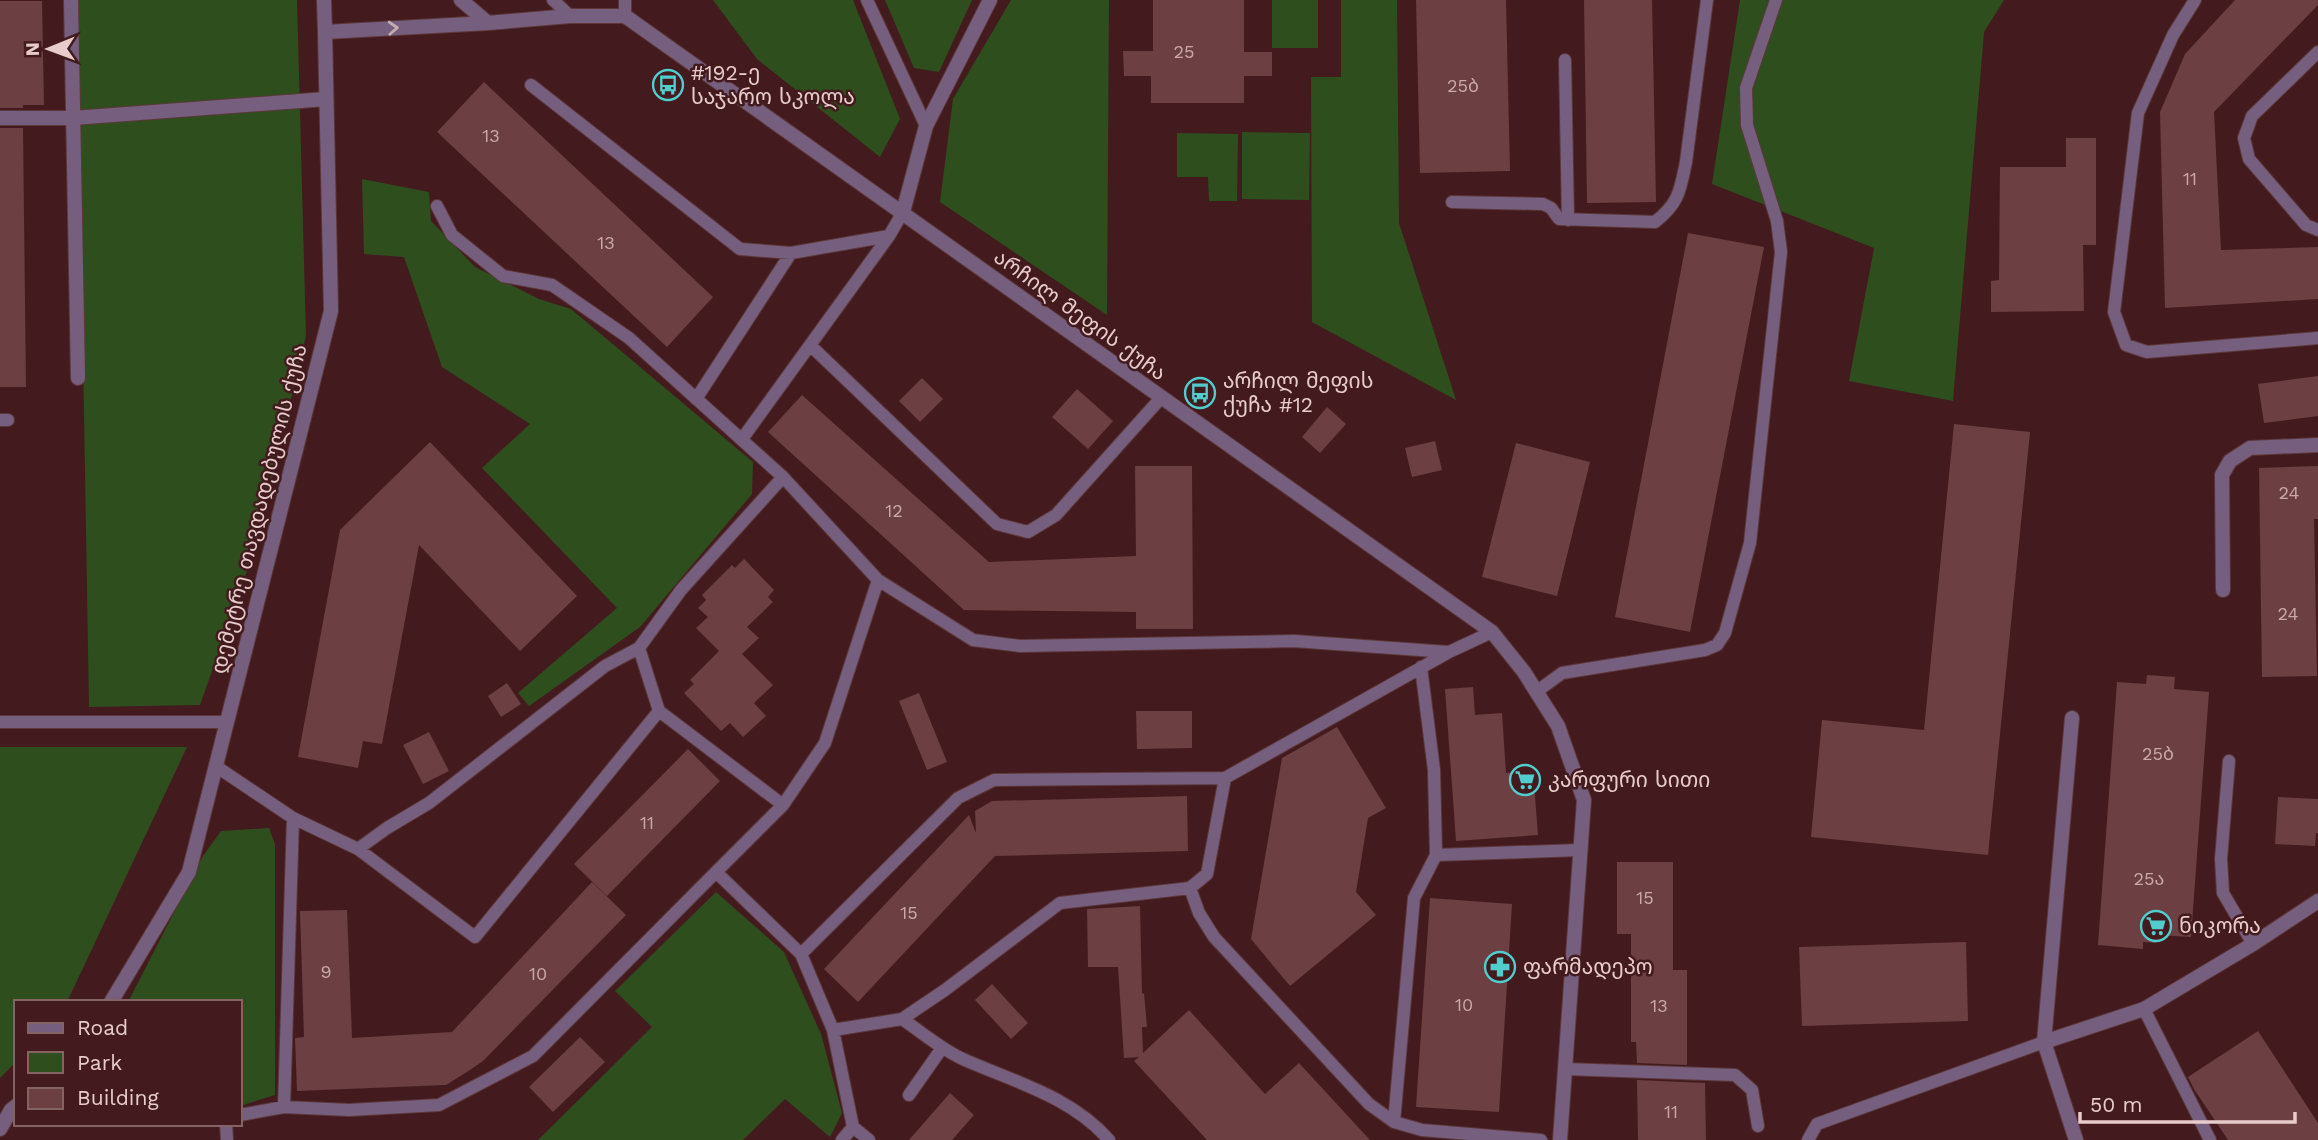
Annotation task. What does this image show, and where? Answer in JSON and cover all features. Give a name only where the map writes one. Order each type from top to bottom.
[{"type":"street","points":[[71,0],[78,378]]},
{"type":"street","name":"დემეტრე თავდადებულის ქუჩა","points":[[112,1000],[189,872],[331,311],[324,0]]},
{"type":"street","points":[[461,0],[488,23]]},
{"type":"street","points":[[903,212],[926,126],[990,0]]},
{"type":"street","points":[[325,32],[570,16],[625,16]]},
{"type":"street","name":"არჩილ მეფის ქუჩა","points":[[625,16],[903,212],[1160,399],[1492,632],[1524,672],[1558,726],[1584,800],[1560,1140]]},
{"type":"street","points":[[0,118],[73,118],[326,99]]},
{"type":"street","points":[[2223,590],[2221,475],[2230,461],[2250,448],[2318,445]]},
{"type":"street","points":[[2072,718],[2044,1042],[2076,1140]]},
{"type":"street","points":[[2044,1042],[2144,1009],[2253,944],[2318,901]]},
{"type":"street","points":[[0,1129],[9,1106]]},
{"type":"lane","points":[[553,0],[570,16]]},
{"type":"lane","points":[[625,0],[625,16]]},
{"type":"lane","points":[[867,0],[926,126]]},
{"type":"lane","points":[[1452,202],[1543,204],[1551,208],[1559,219],[1568,220],[1655,222],[1670,211],[1677,200],[1686,162],[1707,0]]},
{"type":"lane","points":[[1536,692],[1562,673],[1705,650],[1717,645],[1725,633],[1750,543],[1782,252],[1777,221],[1747,125],[1746,88],[1776,0]]},
{"type":"lane","points":[[2195,0],[2173,35],[2138,113],[2114,312],[2126,345],[2147,352],[2318,338]]},
{"type":"lane","points":[[2318,52],[2252,116],[2244,138],[2249,159],[2306,225],[2318,230]]},
{"type":"lane","points":[[1565,60],[1568,220]]},
{"type":"lane","points":[[531,85],[740,249],[791,253],[889,236]]},
{"type":"lane","points":[[437,206],[452,235],[503,276],[552,285],[629,338],[783,477],[878,580],[972,640],[1020,646],[1294,641],[1449,652]]},
{"type":"lane","points":[[742,439],[889,236],[903,212]]},
{"type":"lane","points":[[696,399],[791,253]]},
{"type":"lane","points":[[810,345],[997,524],[1028,532],[1056,515],[1160,399]]},
{"type":"lane","points":[[358,849],[429,803],[605,666],[639,648],[681,590],[783,477]]},
{"type":"lane","points":[[242,1115],[284,1107],[349,1110],[439,1105],[533,1056],[783,805],[825,743],[878,580]]},
{"type":"lane","points":[[801,954],[958,798],[994,780],[1225,778],[1421,667],[1492,632]]},
{"type":"lane","points":[[639,648],[659,711],[783,805]]},
{"type":"lane","points":[[1394,1122],[1414,898],[1436,855],[1434,770],[1421,667]]},
{"type":"lane","points":[[217,767],[293,818],[358,849],[475,937],[659,711]]},
{"type":"lane","points":[[0,722],[227,722]]},
{"type":"lane","points":[[2229,761],[2221,859],[2223,893],[2253,944]]},
{"type":"lane","points":[[834,1030],[902,1019],[1060,903],[1190,888],[1207,874],[1225,778]]},
{"type":"lane","points":[[284,1107],[293,818]]},
{"type":"lane","points":[[1436,855],[1580,850]]},
{"type":"lane","points":[[716,872],[801,954],[834,1030],[853,1127],[869,1140]]},
{"type":"lane","points":[[1190,888],[1199,913],[1214,937],[1369,1104],[1394,1122],[1422,1130],[1541,1140]]},
{"type":"lane","points":[[2144,1009],[2210,1140]]},
{"type":"lane","points":[[902,1019],[942,1048],[1038,1088],[1097,1126],[1109,1140]]},
{"type":"lane","points":[[1808,1140],[1817,1124],[2044,1042]]},
{"type":"lane","points":[[909,1095],[942,1048]]},
{"type":"lane","points":[[1566,1069],[1735,1075],[1752,1090],[1758,1126]]},
{"type":"lane","points":[[842,1140],[853,1127]]},
{"type":"green space","points":[[77,0],[297,0],[306,336],[256,545],[200,705],[89,707]]},
{"type":"green space","points":[[713,0],[853,0],[900,119],[880,157],[757,59]]},
{"type":"green space","points":[[885,0],[972,0],[939,72],[914,68]]},
{"type":"green space","points":[[1011,0],[1109,0],[1107,315],[940,202],[953,99]]},
{"type":"green space","points":[[1272,0],[1318,0],[1318,48],[1272,48]]},
{"type":"green space","points":[[1341,0],[1397,0],[1399,223],[1456,400],[1312,322],[1311,77],[1341,77]]},
{"type":"green space","points":[[1740,0],[2004,0],[1984,32],[1953,401],[1849,381],[1874,248],[1712,184]]},
{"type":"green space","points":[[1242,132],[1310,133],[1309,200],[1242,199]]},
{"type":"green space","points":[[1177,133],[1238,134],[1237,201],[1209,201],[1208,177],[1177,177]]},
{"type":"green space","points":[[362,179],[429,192],[431,221],[475,267],[539,299],[571,309],[753,462],[752,494],[640,627],[529,706],[518,693],[617,608],[482,468],[530,424],[442,367],[404,257],[364,254]]},
{"type":"green space","points":[[0,747],[187,747],[68,1000],[14,1000],[14,1064],[0,1078]]},
{"type":"green space","points":[[269,828],[275,844],[275,1095],[242,1105],[242,1000],[129,1000],[203,856],[221,831]]},
{"type":"green space","points":[[716,892],[784,952],[821,1034],[842,1113],[830,1137],[785,1099],[743,1140],[538,1140],[652,1027],[615,991]]},
{"type":"building","points":[[1153,0],[1244,0],[1244,52],[1272,52],[1272,76],[1244,76],[1244,103],[1151,103],[1151,76],[1124,76],[1123,51],[1153,51]]},
{"type":"building","points":[[1416,0],[1506,0],[1510,171],[1420,173]]},
{"type":"building","points":[[1584,0],[1652,0],[1656,202],[1587,203]]},
{"type":"building","points":[[2235,0],[2318,0],[2318,5],[2214,112],[2221,250],[2318,247],[2318,299],[2165,308],[2160,112],[2185,54]]},
{"type":"building","points":[[0,1],[42,1],[44,105],[0,108]]},
{"type":"building","points":[[484,82],[713,297],[667,347],[437,132]]},
{"type":"building","points":[[0,128],[23,128],[26,387],[0,387]]},
{"type":"building","points":[[2066,138],[2096,138],[2096,245],[2083,245],[2084,311],[1991,312],[1991,281],[1999,280],[2000,167],[2066,167]]},
{"type":"building","points":[[1688,233],[1764,247],[1690,632],[1615,617]]},
{"type":"building","points":[[2318,376],[2318,416],[2264,423],[2258,384]]},
{"type":"building","points":[[922,378],[943,399],[920,422],[899,401]]},
{"type":"building","points":[[1077,389],[1113,421],[1088,449],[1052,417]]},
{"type":"building","points":[[802,395],[989,562],[1136,556],[1135,466],[1192,466],[1193,629],[1136,629],[1136,612],[964,610],[768,432]]},
{"type":"building","points":[[1327,407],[1346,424],[1320,453],[1302,437]]},
{"type":"building","points":[[1954,424],[2030,432],[1988,855],[1811,837],[1822,720],[1924,730]]},
{"type":"building","points":[[1435,441],[1442,470],[1412,477],[1405,448]]},
{"type":"building","points":[[430,442],[577,596],[520,651],[419,545],[382,744],[363,741],[358,768],[298,757],[340,530]]},
{"type":"building","points":[[1516,443],[1590,462],[1557,596],[1482,577]]},
{"type":"building","points":[[2318,466],[2318,519],[2314,519],[2317,676],[2262,677],[2259,468]]},
{"type":"building","points":[[744,559],[774,590],[768,597],[773,602],[747,627],[759,638],[742,654],[773,685],[754,703],[766,716],[743,737],[730,723],[721,731],[684,693],[694,684],[690,680],[719,651],[696,628],[708,617],[698,608],[706,600],[702,595],[732,565],[735,568]]},
{"type":"building","points":[[2147,675],[2175,677],[2174,689],[2209,692],[2191,937],[2156,935],[2156,943],[2143,942],[2143,949],[2098,945],[2117,682],[2146,684]]},
{"type":"building","points":[[507,683],[521,704],[501,717],[488,696]]},
{"type":"building","points":[[1473,687],[1475,715],[1502,713],[1506,773],[1533,771],[1538,835],[1456,841],[1445,689]]},
{"type":"building","points":[[919,693],[947,762],[927,770],[899,701]]},
{"type":"building","points":[[1136,711],[1192,711],[1192,748],[1137,749]]},
{"type":"building","points":[[1337,727],[1386,808],[1368,818],[1356,892],[1376,915],[1290,986],[1251,939],[1282,758]]},
{"type":"building","points":[[429,732],[449,771],[423,784],[403,745]]},
{"type":"building","points":[[688,749],[720,781],[607,896],[574,864]]},
{"type":"building","points":[[1187,796],[1188,851],[995,856],[858,1002],[824,969],[969,815],[976,833],[975,811],[992,801]]},
{"type":"building","points":[[2278,797],[2318,799],[2318,833],[2315,846],[2275,844]]},
{"type":"building","points":[[1617,862],[1673,862],[1673,970],[1687,970],[1687,1065],[1637,1063],[1636,1042],[1631,1042],[1631,934],[1617,934]]},
{"type":"building","points":[[592,882],[626,915],[483,1061],[446,1085],[297,1091],[295,1038],[304,1037],[300,911],[347,910],[352,1038],[452,1032]]},
{"type":"building","points":[[1430,898],[1512,904],[1499,1112],[1416,1107]]},
{"type":"building","points":[[1140,906],[1142,994],[1144,993],[1147,1027],[1142,1027],[1143,1053],[1189,1010],[1265,1094],[1299,1063],[1370,1140],[1207,1140],[1134,1061],[1139,1057],[1124,1058],[1118,967],[1088,967],[1087,909]]},
{"type":"building","points":[[1966,942],[1968,1021],[1802,1026],[1799,947]]},
{"type":"building","points":[[992,984],[1028,1023],[1011,1039],[975,1000]]},
{"type":"building","points":[[2258,1031],[2318,1123],[2318,1140],[2228,1140],[2194,1089],[2188,1077]]},
{"type":"building","points":[[580,1037],[605,1062],[553,1112],[529,1087]]},
{"type":"building","points":[[1637,1080],[1705,1083],[1706,1140],[1638,1140]]},
{"type":"building","points":[[950,1093],[974,1115],[952,1140],[909,1140]]},
{"type":"place","name":"#192-ე საჯარო სკოლა","points":[[668,85]]},
{"type":"place","name":"არჩილ მეფის ქუჩა #12","points":[[1200,393]]},
{"type":"place","name":"კარფური სითი","points":[[1525,780]]},
{"type":"place","name":"ნიკორა","points":[[2156,926]]},
{"type":"place","name":"ფარმადეპო","points":[[1500,967]]}]
